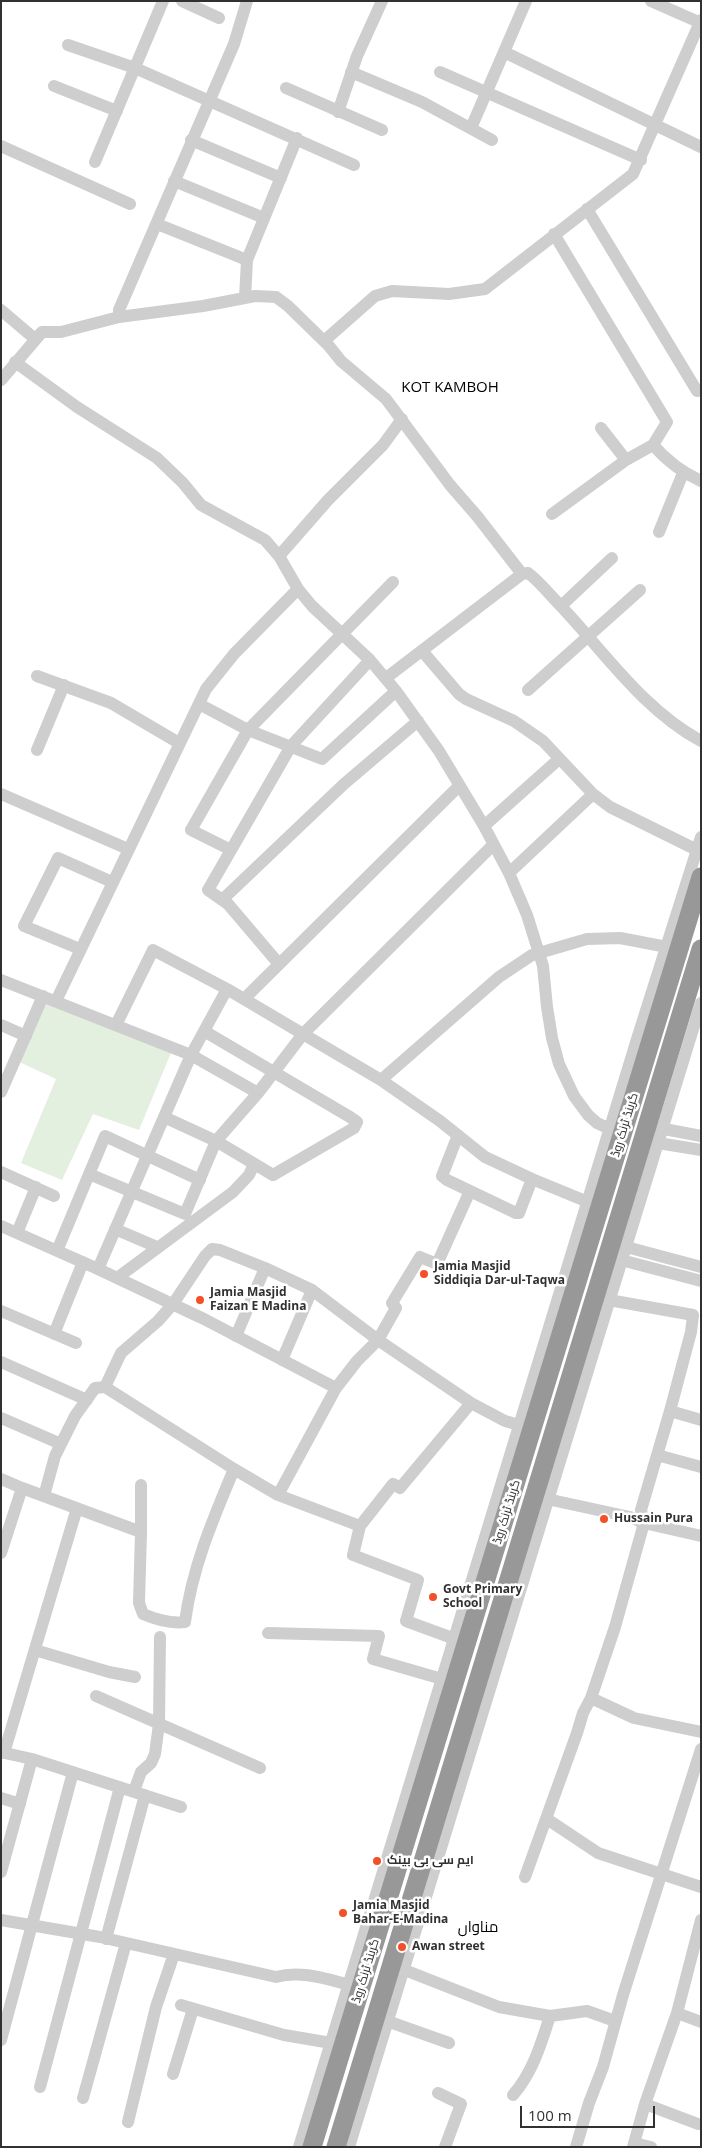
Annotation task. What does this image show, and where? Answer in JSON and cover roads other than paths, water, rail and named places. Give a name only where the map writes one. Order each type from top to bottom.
[{"type":"highway","name":"گرینڈ ٹرنک روڈ","points":[[312,2147],[462,1630],[672,952],[701,877]]},
{"type":"highway","points":[[672,952],[699,956]]},
{"type":"highway","name":"گرینڈ ٹرنک روڈ","points":[[336,2147],[385,2011],[493,1644],[619,1250],[696,999],[699,956]]},
{"type":"highway","points":[[462,1630],[493,1644]]},
{"type":"street","points":[[95,162],[163,1]]},
{"type":"street","points":[[182,1],[199,5],[219,18]]},
{"type":"street","points":[[119,317],[119,310],[234,44],[247,1]]},
{"type":"street","points":[[338,112],[352,72],[382,1]]},
{"type":"street","points":[[471,128],[526,1]]},
{"type":"street","points":[[324,341],[376,296],[384,293],[392,291],[449,294],[485,289],[633,174],[641,160],[700,22],[669,5],[651,1]]},
{"type":"street","points":[[68,45],[135,68],[297,138],[354,165]]},
{"type":"street","points":[[504,52],[656,123],[701,147]]},
{"type":"street","points":[[352,72],[422,102],[492,140]]},
{"type":"street","points":[[440,72],[641,160]]},
{"type":"street","points":[[54,86],[117,111]]},
{"type":"street","points":[[286,88],[382,130]]},
{"type":"street","points":[[245,298],[247,260],[297,138]]},
{"type":"street","points":[[191,140],[281,178]]},
{"type":"street","points":[[1,146],[130,204]]},
{"type":"street","points":[[174,181],[264,218]]},
{"type":"street","points":[[586,209],[697,391]]},
{"type":"street","points":[[157,224],[247,260]]},
{"type":"street","points":[[552,514],[626,460],[653,445],[666,422],[554,234]]},
{"type":"street","points":[[1,380],[35,339],[46,331],[61,332],[119,317],[203,306],[245,298],[276,297],[324,341],[341,361],[386,399],[450,485],[522,574]]},
{"type":"street","points":[[1,310],[35,339]]},
{"type":"street","points":[[15,362],[77,407],[157,458],[183,483],[201,505],[265,540],[279,556],[298,589],[312,606],[370,660],[386,678],[439,752],[484,826],[509,873],[527,915],[543,966],[552,1038],[559,1064],[574,1096],[588,1115],[597,1123],[610,1129]]},
{"type":"street","points":[[279,556],[328,500],[383,445],[402,419]]},
{"type":"street","points":[[601,428],[626,460]]},
{"type":"street","points":[[653,445],[683,473],[701,481]]},
{"type":"street","points":[[659,532],[683,473]]},
{"type":"street","points":[[561,606],[612,558]]},
{"type":"street","points":[[386,678],[423,652],[522,574],[528,573],[590,636],[644,699],[701,741]]},
{"type":"street","points":[[231,850],[191,830],[248,730],[393,582]]},
{"type":"street","points":[[56,1001],[206,689],[234,654],[298,589]]},
{"type":"street","points":[[528,690],[640,590]]},
{"type":"street","points":[[423,652],[466,699],[514,720],[543,741],[593,794],[610,807],[697,850]]},
{"type":"street","points":[[279,964],[228,904],[208,890],[291,746],[370,660]]},
{"type":"street","points":[[37,676],[111,703],[179,743]]},
{"type":"street","points":[[37,750],[64,685]]},
{"type":"street","points":[[199,704],[248,730],[322,759],[396,691]]},
{"type":"street","points":[[222,900],[344,784],[418,721]]},
{"type":"street","points":[[484,826],[559,758]]},
{"type":"street","points":[[244,999],[458,786]]},
{"type":"street","points":[[1,794],[128,849]]},
{"type":"street","points":[[509,873],[593,794]]},
{"type":"street","points":[[299,2147],[442,1679],[462,1630],[519,1425],[610,1129],[672,952],[701,837]]},
{"type":"street","points":[[89,1174],[185,1214],[216,1141],[258,1093],[303,1034],[493,845]]},
{"type":"street","points":[[80,949],[24,926],[58,858],[112,882]]},
{"type":"street","points":[[381,1080],[499,977],[532,955],[587,939],[620,938],[672,952]]},
{"type":"street","points":[[116,1025],[153,950],[227,989],[381,1080],[458,1135],[485,1157],[588,1202]]},
{"type":"street","points":[[1,980],[191,1055],[258,1093]]},
{"type":"street","points":[[98,1269],[191,1055],[227,989]]},
{"type":"street","points":[[1,1092],[43,996]]},
{"type":"street","points":[[1,1025],[26,1036]]},
{"type":"street","points":[[164,1117],[216,1141],[272,1175],[354,1128],[357,1122],[204,1031]]},
{"type":"street","points":[[493,1644],[547,1499],[609,1300],[619,1250],[658,1143],[655,1128],[701,1136]]},
{"type":"street","points":[[458,1135],[442,1176],[470,1191],[519,1212],[532,1179]]},
{"type":"street","points":[[57,1251],[105,1136],[200,1180]]},
{"type":"street","points":[[658,1143],[701,1150]]},
{"type":"street","points":[[117,1278],[233,1192],[249,1175],[254,1164]]},
{"type":"street","points":[[1,1172],[54,1196]]},
{"type":"street","points":[[17,1233],[36,1188]]},
{"type":"street","points":[[278,1496],[336,1388],[357,1361],[378,1340],[396,1308],[392,1303],[420,1257],[437,1264],[470,1191]]},
{"type":"street","points":[[1,1226],[173,1304],[336,1388]]},
{"type":"street","points":[[115,1229],[157,1247]]},
{"type":"street","points":[[105,1387],[121,1353],[158,1321],[173,1304],[205,1256],[212,1250],[220,1250],[312,1290],[378,1340],[471,1403],[505,1421],[519,1425]]},
{"type":"street","points":[[619,1250],[701,1267]]},
{"type":"street","points":[[619,1250],[701,1281]]},
{"type":"street","points":[[54,1334],[83,1262]]},
{"type":"street","points":[[236,1336],[265,1268]]},
{"type":"street","points":[[282,1360],[312,1290]]},
{"type":"street","points":[[526,1877],[615,1627],[644,1523],[641,1510],[670,1411],[694,1315],[609,1300]]},
{"type":"street","points":[[1,1311],[76,1343]]},
{"type":"street","points":[[1,1362],[86,1400]]},
{"type":"street","points":[[44,1496],[55,1456],[75,1416],[95,1388],[105,1387],[278,1496],[360,1526]]},
{"type":"street","points":[[462,1630],[406,1621],[418,1580],[353,1555],[360,1526],[393,1484],[400,1488],[471,1403]]},
{"type":"street","points":[[670,1411],[701,1420]]},
{"type":"street","points":[[1,1418],[61,1444]]},
{"type":"street","points":[[657,1455],[701,1467]]},
{"type":"street","points":[[141,1485],[139,1603],[143,1614],[154,1619],[173,1623],[185,1622],[188,1598],[204,1541],[234,1469]]},
{"type":"street","points":[[1,1479],[141,1532]]},
{"type":"street","points":[[1,1552],[22,1488]]},
{"type":"street","points":[[547,1499],[630,1517],[644,1523],[701,1536]]},
{"type":"street","points":[[77,1508],[3,1753],[32,1759],[182,1807]]},
{"type":"street","points":[[268,1632],[379,1636],[373,1659],[442,1679]]},
{"type":"street","points":[[106,1939],[139,1793],[141,1772],[151,1763],[155,1754],[159,1724],[160,1638]]},
{"type":"street","points":[[35,1650],[109,1672],[135,1677]]},
{"type":"street","points":[[96,1696],[260,1768]]},
{"type":"street","points":[[591,1698],[634,1718],[701,1732]]},
{"type":"street","points":[[576,2147],[603,2067],[615,2021],[701,1749]]},
{"type":"street","points":[[1,1872],[5,1847],[20,1804],[32,1759]]},
{"type":"street","points":[[1,2040],[74,1772]]},
{"type":"street","points":[[40,2087],[120,1787]]},
{"type":"street","points":[[1,1798],[20,1804]]},
{"type":"street","points":[[547,1819],[598,1853],[701,1887]]},
{"type":"street","points":[[1,1920],[126,1943],[276,1976],[289,1973],[310,1975],[350,1985]]},
{"type":"street","points":[[651,2147],[634,2145],[645,2104],[677,2014],[701,1920]]},
{"type":"street","points":[[349,2147],[385,2011],[402,1969],[406,1936]]},
{"type":"street","points":[[83,2098],[126,1943]]},
{"type":"street","points":[[128,2122],[156,2007],[174,1954]]},
{"type":"street","points":[[402,1969],[499,2007],[550,2016],[586,2011],[615,2021]]},
{"type":"street","points":[[173,2074],[187,2007],[284,2035],[331,2043]]},
{"type":"street","points":[[385,2011],[449,2043]]},
{"type":"street","points":[[677,2014],[701,2022]]},
{"type":"street","points":[[513,2094],[523,2084],[537,2055],[550,2016]]},
{"type":"street","points":[[438,2093],[461,2104],[446,2147]]},
{"type":"street","points":[[645,2104],[698,2124]]},
{"type":"place","name":"Jamia Masjid Siddiqia Dar-ul-Taqwa","points":[[424,1274]]},
{"type":"place","name":"Jamia Masjid Faizan E Madina","points":[[200,1300]]},
{"type":"place","name":"Hussain Pura","points":[[604,1519]]},
{"type":"place","name":"Govt Primary School","points":[[433,1597]]},
{"type":"place","name":"ایم سی بی بینک","points":[[377,1861]]},
{"type":"place","name":"Jamia Masjid Bahar-E-Madina","points":[[343,1913]]},
{"type":"place","name":"Awan street","points":[[402,1947]]},
{"type":"district","name":"KOT KAMBOH","points":[[450,388]]},
{"type":"district","name":"مناواں","points":[[478,1928]]}]
